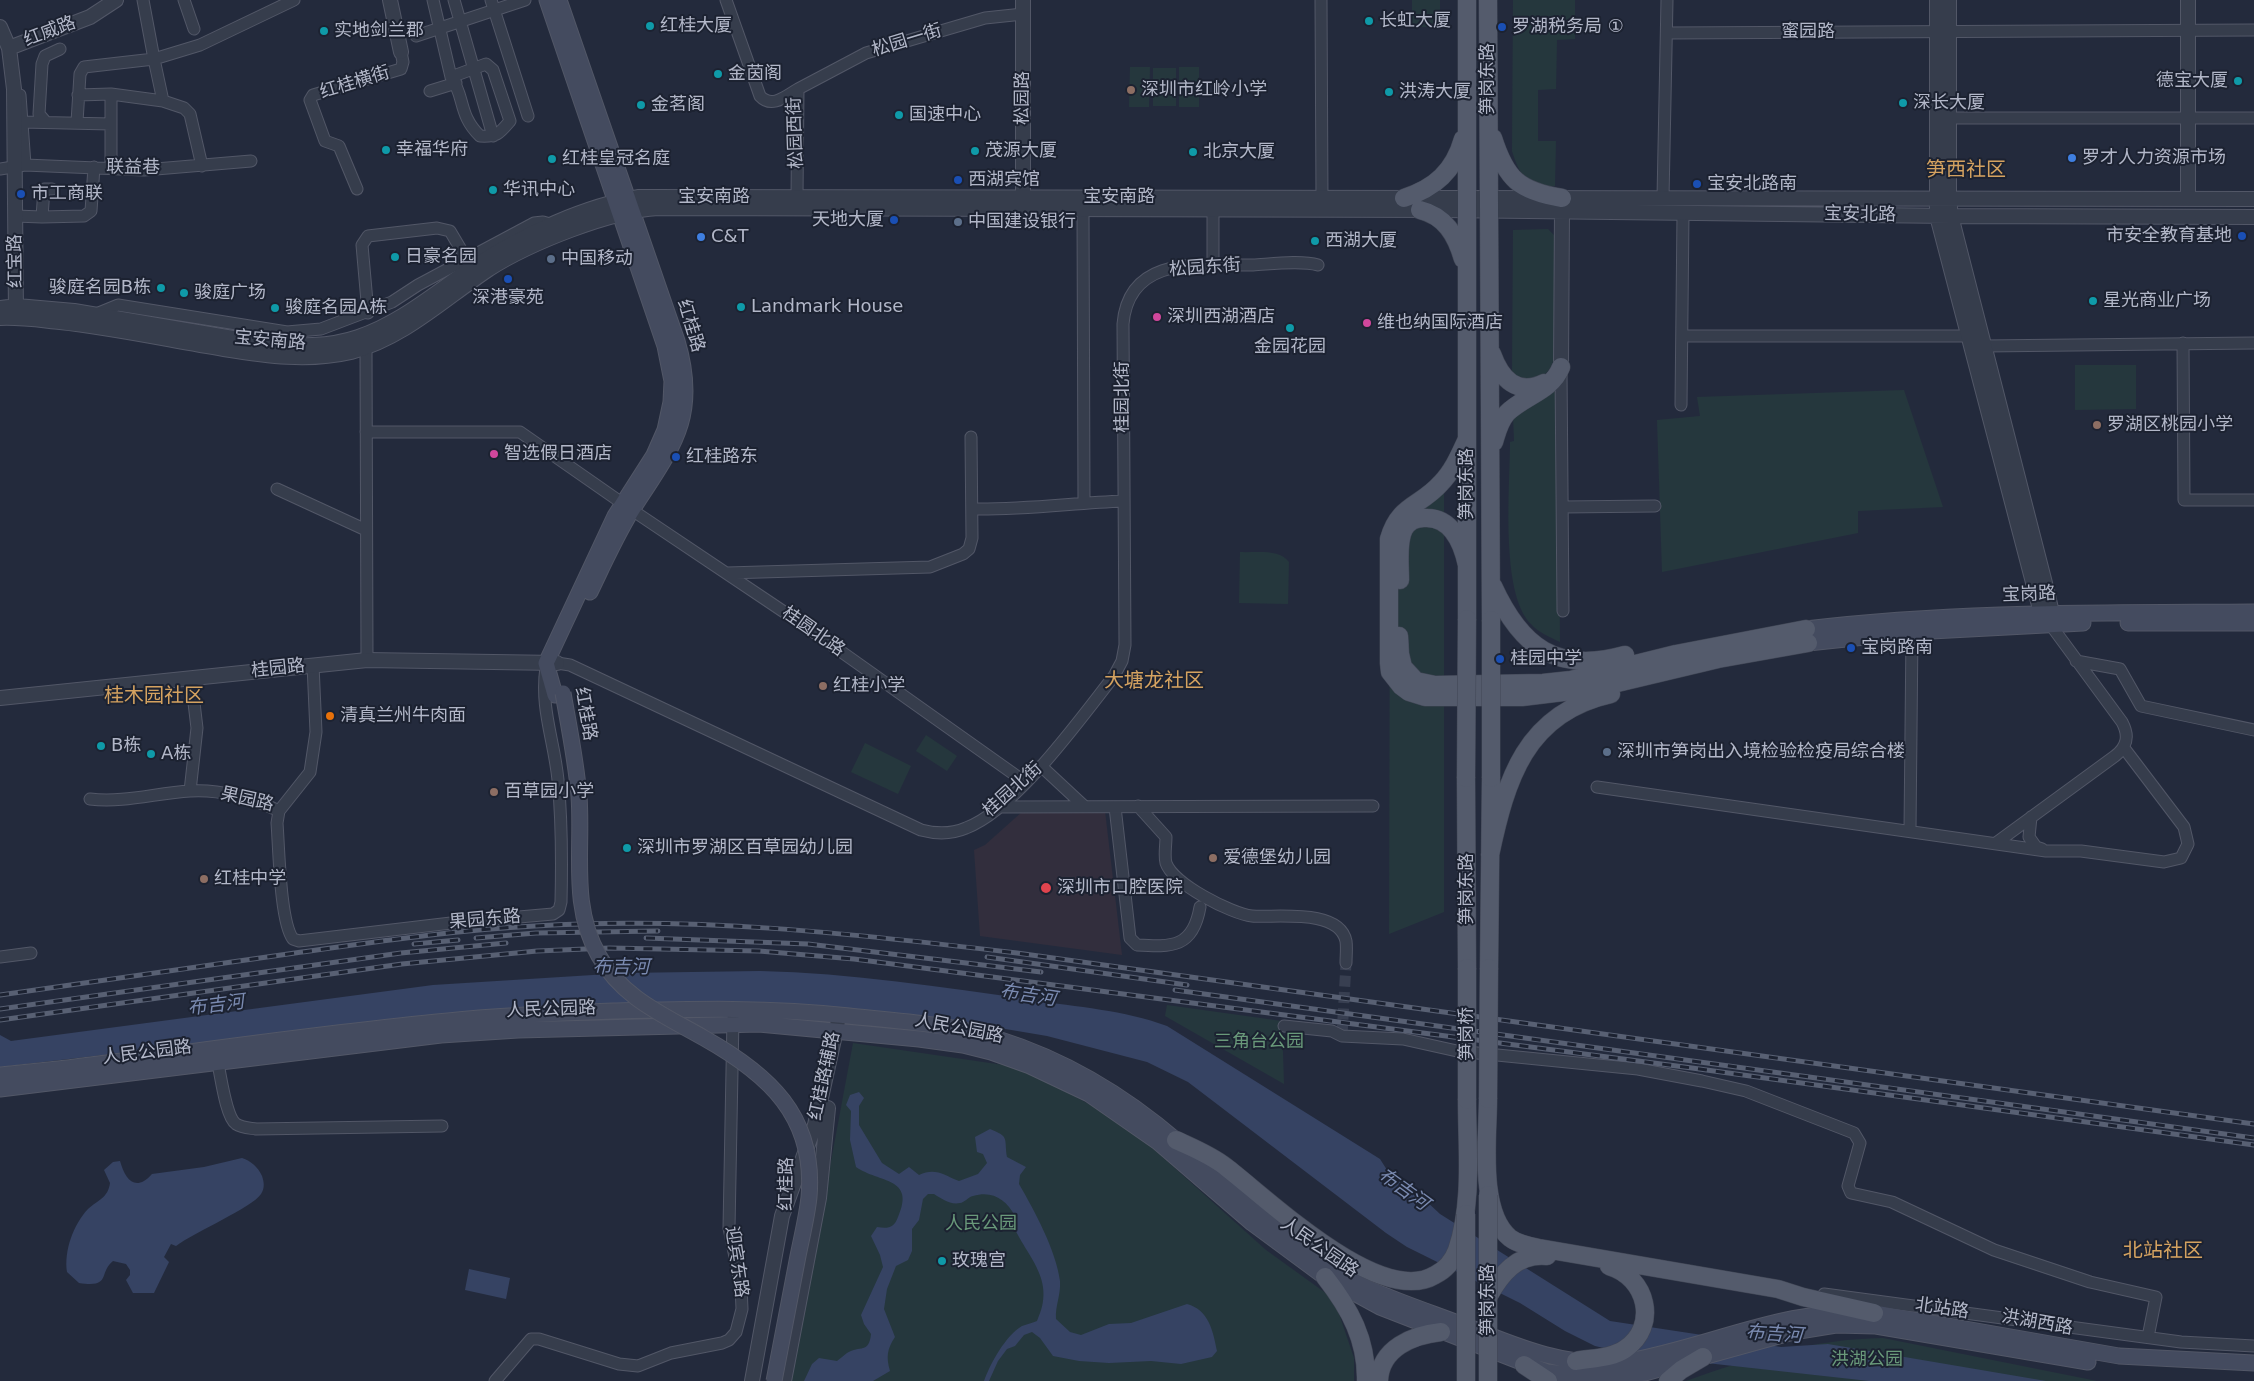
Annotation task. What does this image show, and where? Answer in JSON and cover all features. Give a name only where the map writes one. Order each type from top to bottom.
[{"type":"main road","name":"红桂路","points":[[547,0],[623,206]]},
{"type":"main road","name":"红桂路","points":[[559,0],[665,346],[672,382],[671,402],[665,430],[552,663],[579,796],[579,881],[582,909],[587,930],[599,956],[616,980],[643,1004],[738,1057],[768,1081],[794,1117],[805,1144],[808,1162],[809,1196],[774,1381]]},
{"type":"main road","name":"笋岗东路","points":[[1467,0],[1467,968]]},
{"type":"main road","name":"笋岗东路","points":[[1488,0],[1491,581],[1491,778],[1488,968]]},
{"type":"main road","points":[[1404,198],[1428,188],[1449,170],[1459,153],[1467,124]]},
{"type":"main road","points":[[1488,125],[1502,162],[1513,180],[1530,191],[1562,204]]},
{"type":"main road","points":[[1420,210],[1435,215],[1446,224],[1457,242],[1466,268]]},
{"type":"main road","points":[[1490,347],[1502,376],[1512,385],[1519,388],[1539,385],[1551,378],[1561,367]]},
{"type":"main road","points":[[1490,456],[1499,426],[1507,414],[1552,382],[1561,367]]},
{"type":"main road","points":[[1467,439],[1445,479],[1427,496],[1401,513],[1395,521],[1389,538],[1389,663],[1394,680],[1409,692],[1435,698],[1557,694],[1596,688],[1807,636]]},
{"type":"main road","points":[[1467,565],[1464,552],[1455,534],[1441,520],[1418,518],[1411,521],[1404,529],[1401,551],[1400,654],[1404,667],[1416,681],[1435,685],[1543,683],[1571,680],[1676,654],[1807,636]]},
{"type":"main road","points":[[1491,581],[1510,621],[1520,633],[1534,645],[1566,660],[1603,660],[1673,643],[1764,629],[1807,636]]},
{"type":"main road","name":"宝岗路","points":[[1807,636],[1923,617],[2047,617],[2254,612]]},
{"type":"main road","name":"宝岗路","points":[[1807,636],[1912,632],[2047,617],[2254,623]]},
{"type":"main road","points":[[1490,856],[1497,821],[1511,776],[1529,746],[1544,730],[1581,705],[1606,696],[1753,661],[1807,636]]},
{"type":"main road","name":"红桂路","points":[[559,694],[569,782],[573,909],[588,955],[609,986],[636,1009],[652,1020],[722,1057],[758,1084],[776,1105],[793,1138],[800,1175],[799,1203],[765,1381]]},
{"type":"main road","name":"笋岗桥","points":[[1467,968],[1467,1100]]},
{"type":"main road","name":"笋岗桥","points":[[1488,968],[1488,1099]]},
{"type":"main road","name":"人民公园路","points":[[0,1075],[450,1020],[595,1012],[733,1016],[840,1015],[965,1030],[1001,1040],[1036,1053],[1100,1085],[1176,1140],[1262,1217],[1332,1270],[1508,1351],[1524,1365],[1554,1374],[1599,1378],[1645,1373],[1703,1357],[1816,1320]]},
{"type":"main road","name":"人民公园路","points":[[0,1089],[486,1032],[733,1016],[963,1045],[1009,1058],[1068,1083],[1109,1106],[1132,1122],[1252,1223],[1325,1278],[1360,1298],[1441,1332],[1508,1351],[1576,1361],[1614,1364],[1642,1360],[1816,1320]]},
{"type":"main road","name":"笋岗东路","points":[[1488,1099],[1488,1381]]},
{"type":"main road","name":"笋岗东路","points":[[1466,1381],[1467,1100]]},
{"type":"main road","points":[[1176,1140],[1224,1166],[1305,1231],[1352,1261],[1399,1282],[1420,1281],[1443,1271],[1454,1257],[1466,1214]]},
{"type":"main road","points":[[1488,1195],[1499,1224],[1512,1239],[1527,1246],[1609,1266],[1628,1274],[1634,1280],[1644,1299],[1646,1308],[1643,1328],[1630,1346],[1613,1355],[1576,1361]]},
{"type":"main road","points":[[1488,1297],[1505,1271],[1525,1257],[1545,1256],[1582,1259],[1778,1289],[1803,1297],[1874,1313]]},
{"type":"main road","points":[[1325,1278],[1343,1300],[1358,1331],[1366,1366],[1366,1381]]},
{"type":"main road","name":"洪湖西路","points":[[1816,1320],[1837,1311],[1874,1313],[2120,1356],[2254,1363]]},
{"type":"main road","name":"洪湖西路","points":[[1816,1320],[1836,1325],[1876,1326],[2114,1365],[2254,1374]]},
{"type":"main road","points":[[1379,1381],[1384,1360],[1394,1349],[1420,1335],[1441,1332]]},
{"type":"main road","points":[[1668,1381],[1681,1370],[1703,1357]]},
{"type":"main road","points":[[1524,1365],[1548,1381]]},
{"type":"street","name":"红威路","points":[[12,47],[90,17],[116,0]]},
{"type":"street","points":[[143,0],[163,101]]},
{"type":"street","points":[[184,0],[194,29]]},
{"type":"street","points":[[77,122],[80,74],[84,68],[154,59],[200,44],[294,0]]},
{"type":"street","points":[[390,0],[401,52]]},
{"type":"street","points":[[430,92],[454,80],[473,70],[486,64],[493,70],[510,121],[501,131],[493,136],[480,136],[473,129],[464,113],[454,80],[439,28],[433,0]]},
{"type":"street","points":[[454,0],[493,136]]},
{"type":"street","points":[[416,36],[460,21],[492,5],[525,0]]},
{"type":"street","name":"松园西街","points":[[726,0],[760,96],[768,102],[776,101],[798,89],[797,197]]},
{"type":"street","points":[[1321,0],[1322,198]]},
{"type":"street","points":[[1663,198],[1667,0]]},
{"type":"street","points":[[1937,0],[1943,31],[1949,118],[1943,199]]},
{"type":"street","points":[[1949,0],[1943,31],[1944,216],[1970,336],[2047,617],[2076,661],[2122,722],[2127,736],[2124,748],[1996,843]]},
{"type":"street","points":[[2188,0],[2188,200]]},
{"type":"street","points":[[492,5],[528,116]]},
{"type":"street","name":"松园一街","points":[[798,89],[866,53],[1023,7]]},
{"type":"street","name":"松园路","points":[[1023,7],[1023,197]]},
{"type":"street","name":"红宝路","points":[[0,27],[12,47],[20,166],[15,216],[16,312]]},
{"type":"street","name":"蜜园路","points":[[1667,33],[2254,30]]},
{"type":"street","points":[[12,47],[22,122],[20,166]]},
{"type":"street","points":[[44,121],[39,114],[42,64],[45,56],[60,49]]},
{"type":"street","name":"红桂横街","points":[[357,189],[340,146],[325,141],[310,100],[313,95],[401,69],[403,62],[401,52]]},
{"type":"street","points":[[78,95],[112,94],[163,101],[184,108],[190,114],[202,166]]},
{"type":"street","points":[[111,168],[112,94]]},
{"type":"street","points":[[1949,118],[2254,118]]},
{"type":"street","points":[[22,122],[111,124]]},
{"type":"street","name":"联益巷","points":[[0,169],[20,166],[144,170],[251,161]]},
{"type":"street","points":[[15,216],[84,216],[91,211],[94,167]]},
{"type":"street","points":[[42,217],[44,189],[52,188]]},
{"type":"street","name":"宝安南路","points":[[0,318],[16,312],[96,314],[268,344],[305,346],[335,342],[370,333],[413,309],[479,263],[523,238],[553,225],[656,197],[1404,198],[1467,204]]},
{"type":"street","name":"宝安北路","points":[[1467,204],[1562,204],[1663,198],[2254,199]]},
{"type":"street","name":"宝安南路","points":[[0,308],[86,325],[285,358],[333,355],[366,347],[399,332],[490,269],[511,257],[623,206],[670,208],[1420,210],[1467,204]]},
{"type":"street","points":[[1562,204],[1563,610]]},
{"type":"street","name":"宝安北路","points":[[1562,204],[1683,214],[2254,217]]},
{"type":"street","points":[[1083,210],[1084,503]]},
{"type":"street","points":[[1213,210],[1213,264]]},
{"type":"street","points":[[1682,405],[1683,214]]},
{"type":"street","points":[[1944,216],[1984,346],[2047,617]]},
{"type":"street","points":[[96,314],[118,305],[287,332],[322,329],[368,313],[392,302],[466,258],[534,223],[543,222],[553,225]]},
{"type":"street","points":[[368,313],[362,244],[368,236],[437,228],[450,231],[466,258]]},
{"type":"street","name":"松园东街","points":[[1123,324],[1128,298],[1145,280],[1165,268],[1213,264],[1318,264]]},
{"type":"street","name":"桂园北街","points":[[552,663],[570,665],[921,830],[940,833],[967,828],[998,807],[1041,766],[1114,676],[1122,661],[1125,645],[1123,324]]},
{"type":"street","points":[[305,346],[322,329]]},
{"type":"street","points":[[1682,336],[1970,336]]},
{"type":"street","points":[[2183,343],[2184,500],[2254,500]]},
{"type":"street","points":[[1984,346],[2254,343]]},
{"type":"street","points":[[366,347],[367,660]]},
{"type":"street","name":"桂圆北路","points":[[366,432],[520,432],[627,507],[727,573],[1026,782]]},
{"type":"street","points":[[727,573],[930,567],[963,554],[969,549],[972,538],[971,437]]},
{"type":"street","points":[[277,489],[366,530]]},
{"type":"street","points":[[972,509],[1123,502]]},
{"type":"street","points":[[1563,507],[1655,506]]},
{"type":"street","points":[[1910,830],[1912,632]]},
{"type":"street","name":"桂园路","points":[[0,698],[367,660],[552,663]]},
{"type":"street","points":[[2076,661],[2120,669],[2141,706],[2254,730]]},
{"type":"street","name":"果园东路","points":[[279,811],[277,824],[284,907],[287,926],[293,939],[299,941],[451,923],[553,914],[559,910],[561,902],[561,816],[555,758],[542,692],[552,663]]},
{"type":"street","name":"果园路","points":[[90,799],[118,800],[190,791],[232,795],[279,811],[310,772],[316,732],[313,665]]},
{"type":"street","points":[[190,791],[197,728],[191,678]]},
{"type":"street","points":[[1597,787],[1910,830],[2046,851],[2080,851],[2164,862],[2182,858],[2186,852],[2187,835],[2184,827],[2124,748]]},
{"type":"street","points":[[1041,766],[1084,806]]},
{"type":"street","points":[[1138,806],[1166,837],[1166,864],[1176,878],[1203,896],[1250,916],[1315,917],[1335,925],[1346,939],[1346,964]]},
{"type":"street","points":[[998,807],[1373,806]]},
{"type":"street","points":[[1115,807],[1130,938],[1137,945],[1172,945],[1189,935],[1197,924],[1200,907]]},
{"type":"street","points":[[2031,817],[2029,837],[2036,847],[2046,851]]},
{"type":"street","points":[[0,957],[31,953]]},
{"type":"street","name":"红桂路辅路","points":[[752,1381],[786,1200],[806,1153],[819,1110],[840,1015]]},
{"type":"street","name":"迎宾东路","points":[[495,1381],[531,1340],[538,1339],[619,1364],[638,1366],[671,1353],[722,1343],[729,1340],[736,1332],[740,1323],[742,1296],[729,1228],[733,1016]]},
{"type":"street","points":[[1284,1026],[1332,1031],[1342,1036],[1403,1039],[1457,1051],[1638,1069],[1746,1091],[1854,1133],[1860,1143],[1848,1186],[1851,1193],[1892,1202],[1994,1250],[2090,1282],[2156,1297],[2148,1337]]},
{"type":"street","name":"红桂路辅路","points":[[784,1381],[819,1198],[824,1126],[837,1030]]},
{"type":"street","points":[[218,1064],[229,1113],[236,1124],[242,1127],[256,1129],[442,1126]]},
{"type":"street","name":"北站路","points":[[1778,1289],[2181,1342],[2254,1346]]},
{"type":"shaded area","name":"深圳市口腔医院","points":[[1023,811],[1105,811],[1122,955],[980,936],[974,850],[985,845]]},
{"type":"green space","points":[[1412,0],[1440,0],[1440,27],[1412,27]]},
{"type":"green space","points":[[1513,0],[1575,0],[1575,39],[1557,40],[1556,89],[1538,90],[1538,141],[1556,141],[1555,186],[1537,184],[1526,178],[1521,173],[1512,151]]},
{"type":"green space","points":[[1130,67],[1150,67],[1149,107],[1129,107]]},
{"type":"green space","points":[[1179,67],[1199,67],[1199,107],[1179,107]]},
{"type":"green space","points":[[1153,68],[1176,68],[1176,106],[1153,106]]},
{"type":"green space","points":[[1548,229],[1555,236],[1554,359],[1549,370],[1541,377],[1519,381],[1512,373],[1513,230]]},
{"type":"green space","points":[[2075,365],[2136,365],[2136,409],[2075,410]]},
{"type":"green space","points":[[1904,390],[1943,507],[1858,511],[1858,533],[1662,572],[1657,420],[1700,416],[1697,397]]},
{"type":"green space","points":[[1555,391],[1558,406],[1560,642],[1534,627],[1521,609],[1515,589],[1511,564],[1508,511],[1510,442],[1514,441],[1513,415],[1546,394]]},
{"type":"green space","points":[[1444,484],[1444,912],[1389,934],[1390,536]]},
{"type":"green space","points":[[1240,552],[1273,553],[1285,558],[1289,562],[1288,604],[1239,603]]},
{"type":"green space","points":[[926,735],[957,756],[947,771],[916,751]]},
{"type":"green space","points":[[865,743],[911,766],[898,794],[851,772]]},
{"type":"green space","name":"三角台公园","points":[[1167,1005],[1282,1021],[1284,1084],[1165,1016]]},
{"type":"green space","name":"人民公园","points":[[853,1043],[1024,1068],[1128,1126],[1266,1250],[1334,1299],[1354,1358],[1354,1381],[790,1381]]},
{"type":"green space","name":"洪湖公园","points":[[1883,1338],[2097,1381],[1686,1381],[1783,1351],[1832,1342]]},
{"type":"water","name":"布吉河","points":[[760,971],[862,978],[930,986],[1100,1010],[1134,1016],[1167,1026],[1380,1159],[1387,1170],[1410,1186],[1440,1214],[1610,1321],[1781,1347],[1828,1344],[2046,1381],[1869,1381],[1634,1355],[1595,1346],[1565,1331],[1520,1303],[1407,1247],[1188,1082],[1147,1062],[1047,1036],[964,1022],[809,1006],[716,1003],[507,1008],[0,1067],[0,1035],[11,1041],[433,985],[625,973]]},
{"type":"water","points":[[859,1092],[864,1098],[859,1106],[859,1125],[882,1163],[899,1174],[909,1167],[919,1175],[935,1172],[959,1181],[978,1174],[987,1163],[983,1154],[977,1152],[975,1137],[990,1129],[1003,1136],[1006,1142],[1007,1157],[1026,1167],[1020,1175],[1019,1184],[1038,1218],[1054,1256],[1060,1281],[1056,1319],[1070,1332],[1081,1335],[1109,1324],[1131,1323],[1187,1304],[1200,1311],[1209,1322],[1217,1351],[1212,1357],[1181,1364],[1151,1361],[1109,1363],[1079,1361],[1053,1356],[1040,1338],[1032,1332],[1024,1335],[1015,1346],[1007,1349],[998,1361],[989,1381],[984,1381],[994,1358],[1010,1336],[1022,1326],[1037,1321],[1044,1293],[1042,1281],[1038,1269],[1012,1223],[1015,1216],[998,1197],[980,1194],[962,1203],[953,1203],[934,1194],[928,1194],[923,1199],[919,1220],[912,1229],[912,1251],[908,1260],[896,1266],[887,1289],[884,1309],[895,1337],[888,1353],[890,1371],[873,1381],[804,1381],[812,1364],[819,1358],[837,1361],[847,1353],[866,1347],[868,1344],[871,1334],[864,1324],[861,1315],[883,1267],[880,1255],[871,1236],[877,1227],[887,1228],[895,1223],[902,1204],[902,1195],[899,1188],[856,1167],[850,1140],[851,1111],[846,1105],[850,1095]]},
{"type":"water","points":[[242,1158],[254,1165],[263,1178],[264,1185],[261,1194],[247,1206],[176,1246],[171,1244],[164,1257],[169,1262],[154,1293],[133,1293],[126,1280],[130,1275],[130,1270],[126,1264],[113,1261],[100,1281],[89,1284],[79,1283],[67,1272],[68,1247],[74,1230],[88,1209],[107,1192],[110,1183],[104,1170],[113,1162],[120,1161],[128,1178],[136,1183],[141,1183],[152,1174],[204,1167]]},
{"type":"water","points":[[469,1269],[510,1278],[506,1299],[465,1290]]},
{"type":"tunnel","points":[[1342,1036],[1346,963]]},
{"type":"railway","points":[[0,995],[475,930],[596,924],[717,925],[837,933],[1017,953],[2254,1124]]},
{"type":"railway","points":[[476,938],[536,933],[658,931]]},
{"type":"railway","points":[[646,938],[808,944],[1041,972]]},
{"type":"railway","points":[[414,944],[458,940]]},
{"type":"railway","points":[[0,1009],[401,953],[506,943]]},
{"type":"railway","points":[[0,1020],[402,964],[537,951],[610,948],[759,951],[854,959],[1692,1068],[2254,1145]]},
{"type":"railway","points":[[987,957],[1187,985]]},
{"type":"railway","points":[[1175,990],[2254,1138]]},
{"type":"place","name":"长虹大厦","points":[[1369,21]]},
{"type":"place","name":"红桂大厦","points":[[650,26]]},
{"type":"place","name":"罗湖税务局 ①","points":[[1502,27]]},
{"type":"place","name":"实地剑兰郡","points":[[324,31]]},
{"type":"place","name":"金茵阁","points":[[718,74]]},
{"type":"place","name":"德宝大厦","points":[[2238,81]]},
{"type":"place","name":"深圳市红岭小学","points":[[1131,90]]},
{"type":"place","name":"洪涛大厦","points":[[1389,92]]},
{"type":"place","name":"深长大厦","points":[[1903,103]]},
{"type":"place","name":"金茗阁","points":[[641,105]]},
{"type":"place","name":"国速中心","points":[[899,115]]},
{"type":"place","name":"幸福华府","points":[[386,150]]},
{"type":"place","name":"茂源大厦","points":[[975,151]]},
{"type":"place","name":"北京大厦","points":[[1193,152]]},
{"type":"place","name":"罗才人力资源市场","points":[[2072,158]]},
{"type":"place","name":"红桂皇冠名庭","points":[[552,159]]},
{"type":"place","name":"西湖宾馆","points":[[958,180]]},
{"type":"place","name":"宝安北路南","points":[[1697,184]]},
{"type":"place","name":"华讯中心","points":[[493,190]]},
{"type":"place","name":"市工商联","points":[[21,194]]},
{"type":"place","name":"天地大厦","points":[[894,220]]},
{"type":"place","name":"中国建设银行","points":[[958,222]]},
{"type":"place","name":"市安全教育基地","points":[[2242,236]]},
{"type":"place","name":"C&T","points":[[701,237]]},
{"type":"place","name":"西湖大厦","points":[[1315,241]]},
{"type":"place","name":"日豪名园","points":[[395,257]]},
{"type":"place","name":"中国移动","points":[[551,259]]},
{"type":"place","name":"深港豪苑","points":[[508,279]]},
{"type":"place","name":"骏庭名园B栋","points":[[161,288]]},
{"type":"place","name":"骏庭广场","points":[[184,293]]},
{"type":"place","name":"星光商业广场","points":[[2093,301]]},
{"type":"place","name":"Landmark House","points":[[741,307]]},
{"type":"place","name":"骏庭名园A栋","points":[[275,308]]},
{"type":"place","name":"深圳西湖酒店","points":[[1157,317]]},
{"type":"place","name":"维也纳国际酒店","points":[[1367,323]]},
{"type":"place","name":"金园花园","points":[[1290,328]]},
{"type":"place","name":"罗湖区桃园小学","points":[[2097,425]]},
{"type":"place","name":"智选假日酒店","points":[[494,454]]},
{"type":"place","name":"红桂路东","points":[[676,457]]},
{"type":"place","name":"宝岗路南","points":[[1851,648]]},
{"type":"place","name":"桂园中学","points":[[1500,659]]},
{"type":"place","name":"红桂小学","points":[[823,686]]},
{"type":"place","name":"清真兰州牛肉面","points":[[330,716]]},
{"type":"place","name":"B栋","points":[[101,746]]},
{"type":"place","name":"深圳市笋岗出入境检验检疫局综合楼","points":[[1607,752]]},
{"type":"place","name":"A栋","points":[[151,754]]},
{"type":"place","name":"百草园小学","points":[[494,792]]},
{"type":"place","name":"深圳市罗湖区百草园幼儿园","points":[[627,848]]},
{"type":"place","name":"爱德堡幼儿园","points":[[1213,858]]},
{"type":"place","name":"红桂中学","points":[[204,879]]},
{"type":"place","name":"深圳市口腔医院","points":[[1046,888]]},
{"type":"place","name":"玫瑰宫","points":[[942,1261]]},
{"type":"district","name":"笋西社区","points":[[1966,171]]},
{"type":"district","name":"大塘龙社区","points":[[1154,682]]},
{"type":"district","name":"桂木园社区","points":[[154,697]]},
{"type":"district","name":"北站社区","points":[[2163,1252]]}]
